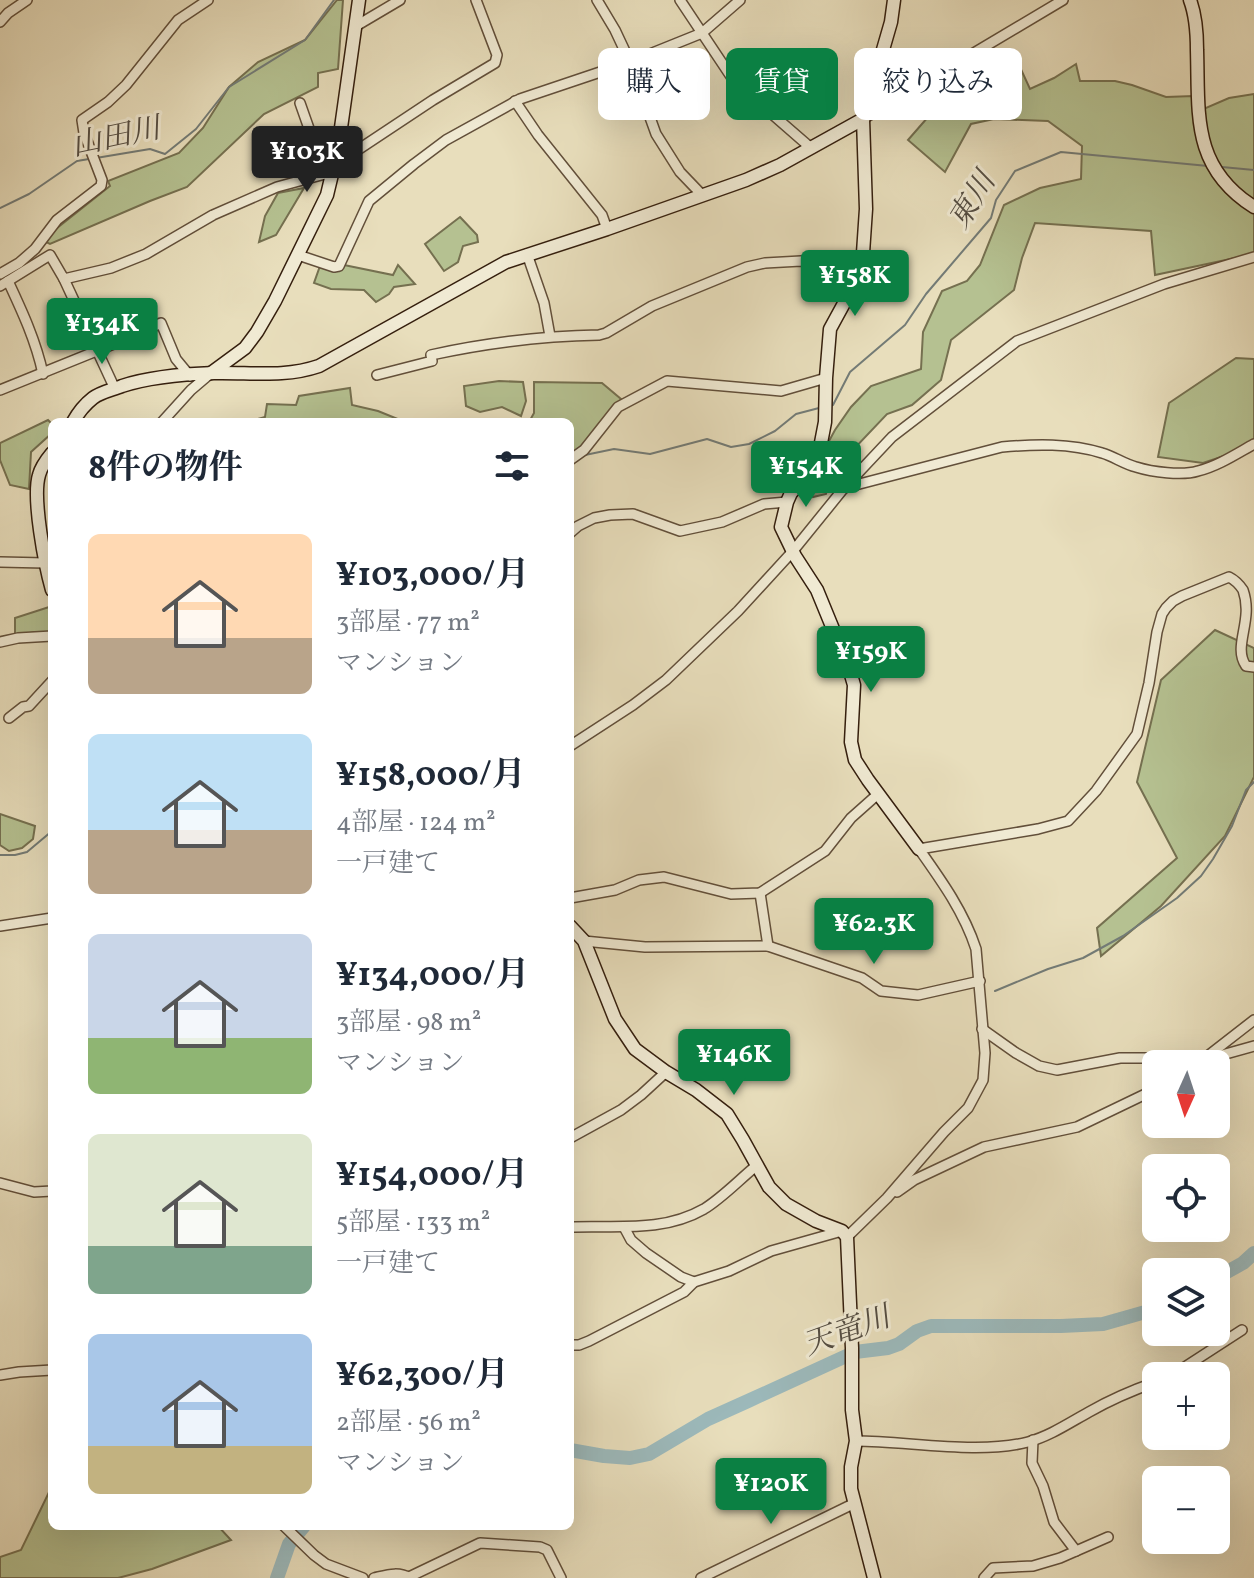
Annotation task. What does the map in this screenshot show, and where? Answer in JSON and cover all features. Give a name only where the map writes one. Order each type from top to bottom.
[{"type":"street","points":[[0,22],[27,0]]},
{"type":"street","points":[[3,280],[35,249],[57,220],[101,186],[102,180],[82,120],[126,85],[178,20],[208,0]]},
{"type":"street","points":[[166,418],[191,390],[251,340],[267,317],[327,195],[359,0]]},
{"type":"street","points":[[356,26],[400,0]]},
{"type":"street","points":[[64,279],[111,268],[146,254],[213,215],[277,187],[331,171],[433,100],[495,63],[497,55],[476,0]]},
{"type":"street","points":[[597,0],[623,48]]},
{"type":"street","points":[[680,0],[734,81],[811,148]]},
{"type":"street","points":[[665,48],[702,33],[740,0]]},
{"type":"street","points":[[883,48],[894,0]]},
{"type":"street","points":[[982,48],[1063,0]]},
{"type":"street","points":[[1190,0],[1196,29],[1200,130],[1208,153],[1230,189],[1253,207]]},
{"type":"street","points":[[298,255],[339,266],[369,201],[446,140],[515,101],[598,73]]},
{"type":"street","points":[[515,101],[602,215],[607,229]]},
{"type":"street","points":[[300,103],[331,171]]},
{"type":"street","points":[[651,120],[656,134],[680,172],[703,196]]},
{"type":"street","points":[[76,418],[93,399],[134,382],[211,373],[289,374],[319,366],[506,262],[703,196],[780,165],[861,120]]},
{"type":"street","points":[[863,120],[866,209],[860,268],[830,329],[825,422],[820,448],[803,479],[791,493],[781,527],[817,590],[849,668],[854,685],[851,742],[855,760],[945,884],[971,932],[980,981],[985,1053],[983,1080],[968,1108],[887,1198]]},
{"type":"street","points":[[527,254],[544,303],[550,336]]},
{"type":"street","points":[[3,280],[50,255],[115,389]]},
{"type":"street","points":[[574,743],[666,680],[738,611],[892,437],[1017,341],[1164,284],[1254,257]]},
{"type":"street","points":[[377,375],[432,361],[431,355],[550,336],[606,333],[652,306],[747,267],[765,263],[820,263],[832,275],[860,268]]},
{"type":"street","points":[[3,280],[28,322],[43,374]]},
{"type":"street","points":[[0,390],[161,323],[176,359],[190,376]]},
{"type":"street","points":[[574,457],[584,450],[618,407],[667,381],[781,391],[826,378]]},
{"type":"street","points":[[844,488],[1002,447],[1029,444],[1062,445],[1102,453],[1135,467],[1163,472],[1195,472],[1254,444]]},
{"type":"street","points":[[48,459],[39,472],[36,491],[48,575]]},
{"type":"street","points":[[574,530],[594,518],[633,514],[680,531],[722,522],[764,504],[787,502]]},
{"type":"street","points":[[0,562],[45,563]]},
{"type":"street","points":[[919,849],[1068,821],[1096,791],[1137,734],[1162,614],[1182,596],[1229,577],[1236,581],[1251,606],[1251,624],[1243,646],[1242,660],[1246,666],[1254,667]]},
{"type":"street","points":[[0,642],[48,636]]},
{"type":"street","points":[[9,718],[29,706],[48,685]]},
{"type":"street","points":[[574,897],[615,890],[639,880],[664,877],[731,894],[760,893],[825,851],[851,818],[878,794]]},
{"type":"street","points":[[760,893],[768,946]]},
{"type":"street","points":[[0,926],[48,919]]},
{"type":"street","points":[[574,930],[584,941],[615,1019],[635,1049],[727,1114],[769,1187],[786,1204],[844,1234]]},
{"type":"street","points":[[584,941],[645,947],[768,946],[862,978],[881,991],[918,995],[980,981]]},
{"type":"street","points":[[1216,1050],[1254,1020]]},
{"type":"street","points":[[982,1029],[1039,1066],[1057,1070],[1120,1058],[1142,1059]]},
{"type":"street","points":[[1230,1053],[1254,1046]]},
{"type":"street","points":[[574,1136],[621,1110],[666,1072]]},
{"type":"street","points":[[574,1345],[589,1341],[684,1292],[694,1282],[729,1271],[771,1251],[844,1234],[914,1180],[984,1147],[1077,1127],[1142,1096]]},
{"type":"street","points":[[574,1227],[663,1225],[682,1220],[706,1208],[756,1166]]},
{"type":"street","points":[[0,1183],[34,1192],[48,1191]]},
{"type":"street","points":[[624,1227],[631,1240],[646,1253],[681,1277],[694,1282]]},
{"type":"street","points":[[844,1234],[856,1441],[851,1489],[874,1578]]},
{"type":"street","points":[[1193,1362],[1242,1330]]},
{"type":"street","points":[[0,1375],[48,1370]]},
{"type":"street","points":[[856,1441],[1002,1446],[1054,1432],[1112,1400],[1142,1388]]},
{"type":"street","points":[[1033,1440],[1032,1463],[1054,1522],[1076,1551]]},
{"type":"street","points":[[701,1578],[855,1503]]},
{"type":"street","points":[[288,1530],[326,1564],[363,1578]]},
{"type":"street","points":[[984,1578],[993,1568],[1033,1566],[1108,1537]]},
{"type":"street","points":[[374,1578],[393,1574],[409,1577],[480,1543],[547,1550],[561,1578]]},
{"type":"green space","points":[[337,0],[343,0],[338,69],[318,73],[318,87],[264,114],[187,187],[50,244],[42,240],[110,186],[108,181],[179,153],[203,128],[229,87],[258,62],[305,40]]},
{"type":"green space","points":[[1076,64],[1080,81],[1115,81],[1166,97],[1193,96],[1196,132],[1204,130],[1201,110],[1229,98],[1254,94],[1254,254],[1155,275],[1151,231],[1035,223],[1014,290],[951,340],[941,380],[912,405],[887,414],[831,473],[826,494],[813,497],[805,485],[851,407],[871,386],[921,369],[923,332],[942,291],[967,281],[980,265],[1004,205],[1040,188],[1081,179],[1082,146],[1048,121],[1021,120],[1022,72],[1030,89]]},
{"type":"green space","points":[[925,120],[989,120],[971,124],[945,172],[908,140]]},
{"type":"green space","points":[[304,188],[276,235],[259,242],[265,216],[278,193]]},
{"type":"green space","points":[[460,217],[477,235],[478,242],[463,246],[458,262],[444,271],[425,244]]},
{"type":"green space","points":[[344,265],[393,275],[398,265],[415,284],[394,287],[376,302],[364,290],[331,289],[314,283],[320,266],[339,271]]},
{"type":"green space","points":[[1236,358],[1254,359],[1254,446],[1203,463],[1158,457],[1169,403]]},
{"type":"green space","points":[[499,381],[523,382],[526,401],[521,416],[502,407],[480,412],[466,406],[464,386]]},
{"type":"green space","points":[[534,382],[602,383],[621,399],[596,442],[574,454],[574,418],[531,418]]},
{"type":"green space","points":[[350,388],[352,405],[395,418],[261,418],[265,417],[267,404],[296,405],[299,396]]},
{"type":"green space","points":[[48,420],[48,437],[31,452],[29,489],[10,485],[0,460],[0,443]]},
{"type":"green space","points":[[48,607],[48,632],[15,636],[15,618]]},
{"type":"green space","points":[[1215,630],[1254,648],[1254,777],[1225,836],[1161,906],[1101,956],[1097,928],[1177,858],[1137,782],[1161,680]]},
{"type":"green space","points":[[0,814],[35,826],[33,839],[22,848],[9,851],[0,845]]},
{"type":"green space","points":[[48,1494],[48,1530],[222,1530],[231,1540],[118,1578],[0,1578],[0,1557],[21,1550]]},
{"type":"waterway","name":"山田川","points":[[96,158],[150,149],[165,154],[196,129],[229,87],[305,40],[334,0]]},
{"type":"waterway","name":"東川","points":[[829,406],[833,405],[850,372],[905,325],[926,294],[991,218],[996,200],[1015,171],[1061,152],[1208,166]]},
{"type":"waterway","name":"山田川","points":[[0,208],[29,194],[77,161],[89,159]]},
{"type":"waterway","name":"東川","points":[[1222,167],[1254,170]]},
{"type":"waterway","name":"東川","points":[[585,455],[614,449],[650,454],[707,439],[731,447],[749,444],[775,431],[796,414],[819,408]]},
{"type":"waterway","points":[[995,991],[1083,958],[1123,936],[1177,898],[1201,876],[1213,859],[1232,826],[1246,790],[1254,782]]},
{"type":"waterway","points":[[0,855],[27,852],[48,834]]},
{"type":"waterway","name":"天竜川","points":[[1230,1270],[1254,1253]]},
{"type":"waterway","name":"天竜川","points":[[574,1451],[630,1458],[649,1454],[708,1419],[855,1352],[888,1348],[931,1326],[1103,1324],[1142,1313]]},
{"type":"waterway","name":"天竜川","points":[[277,1578],[289,1544],[301,1530]]}]
